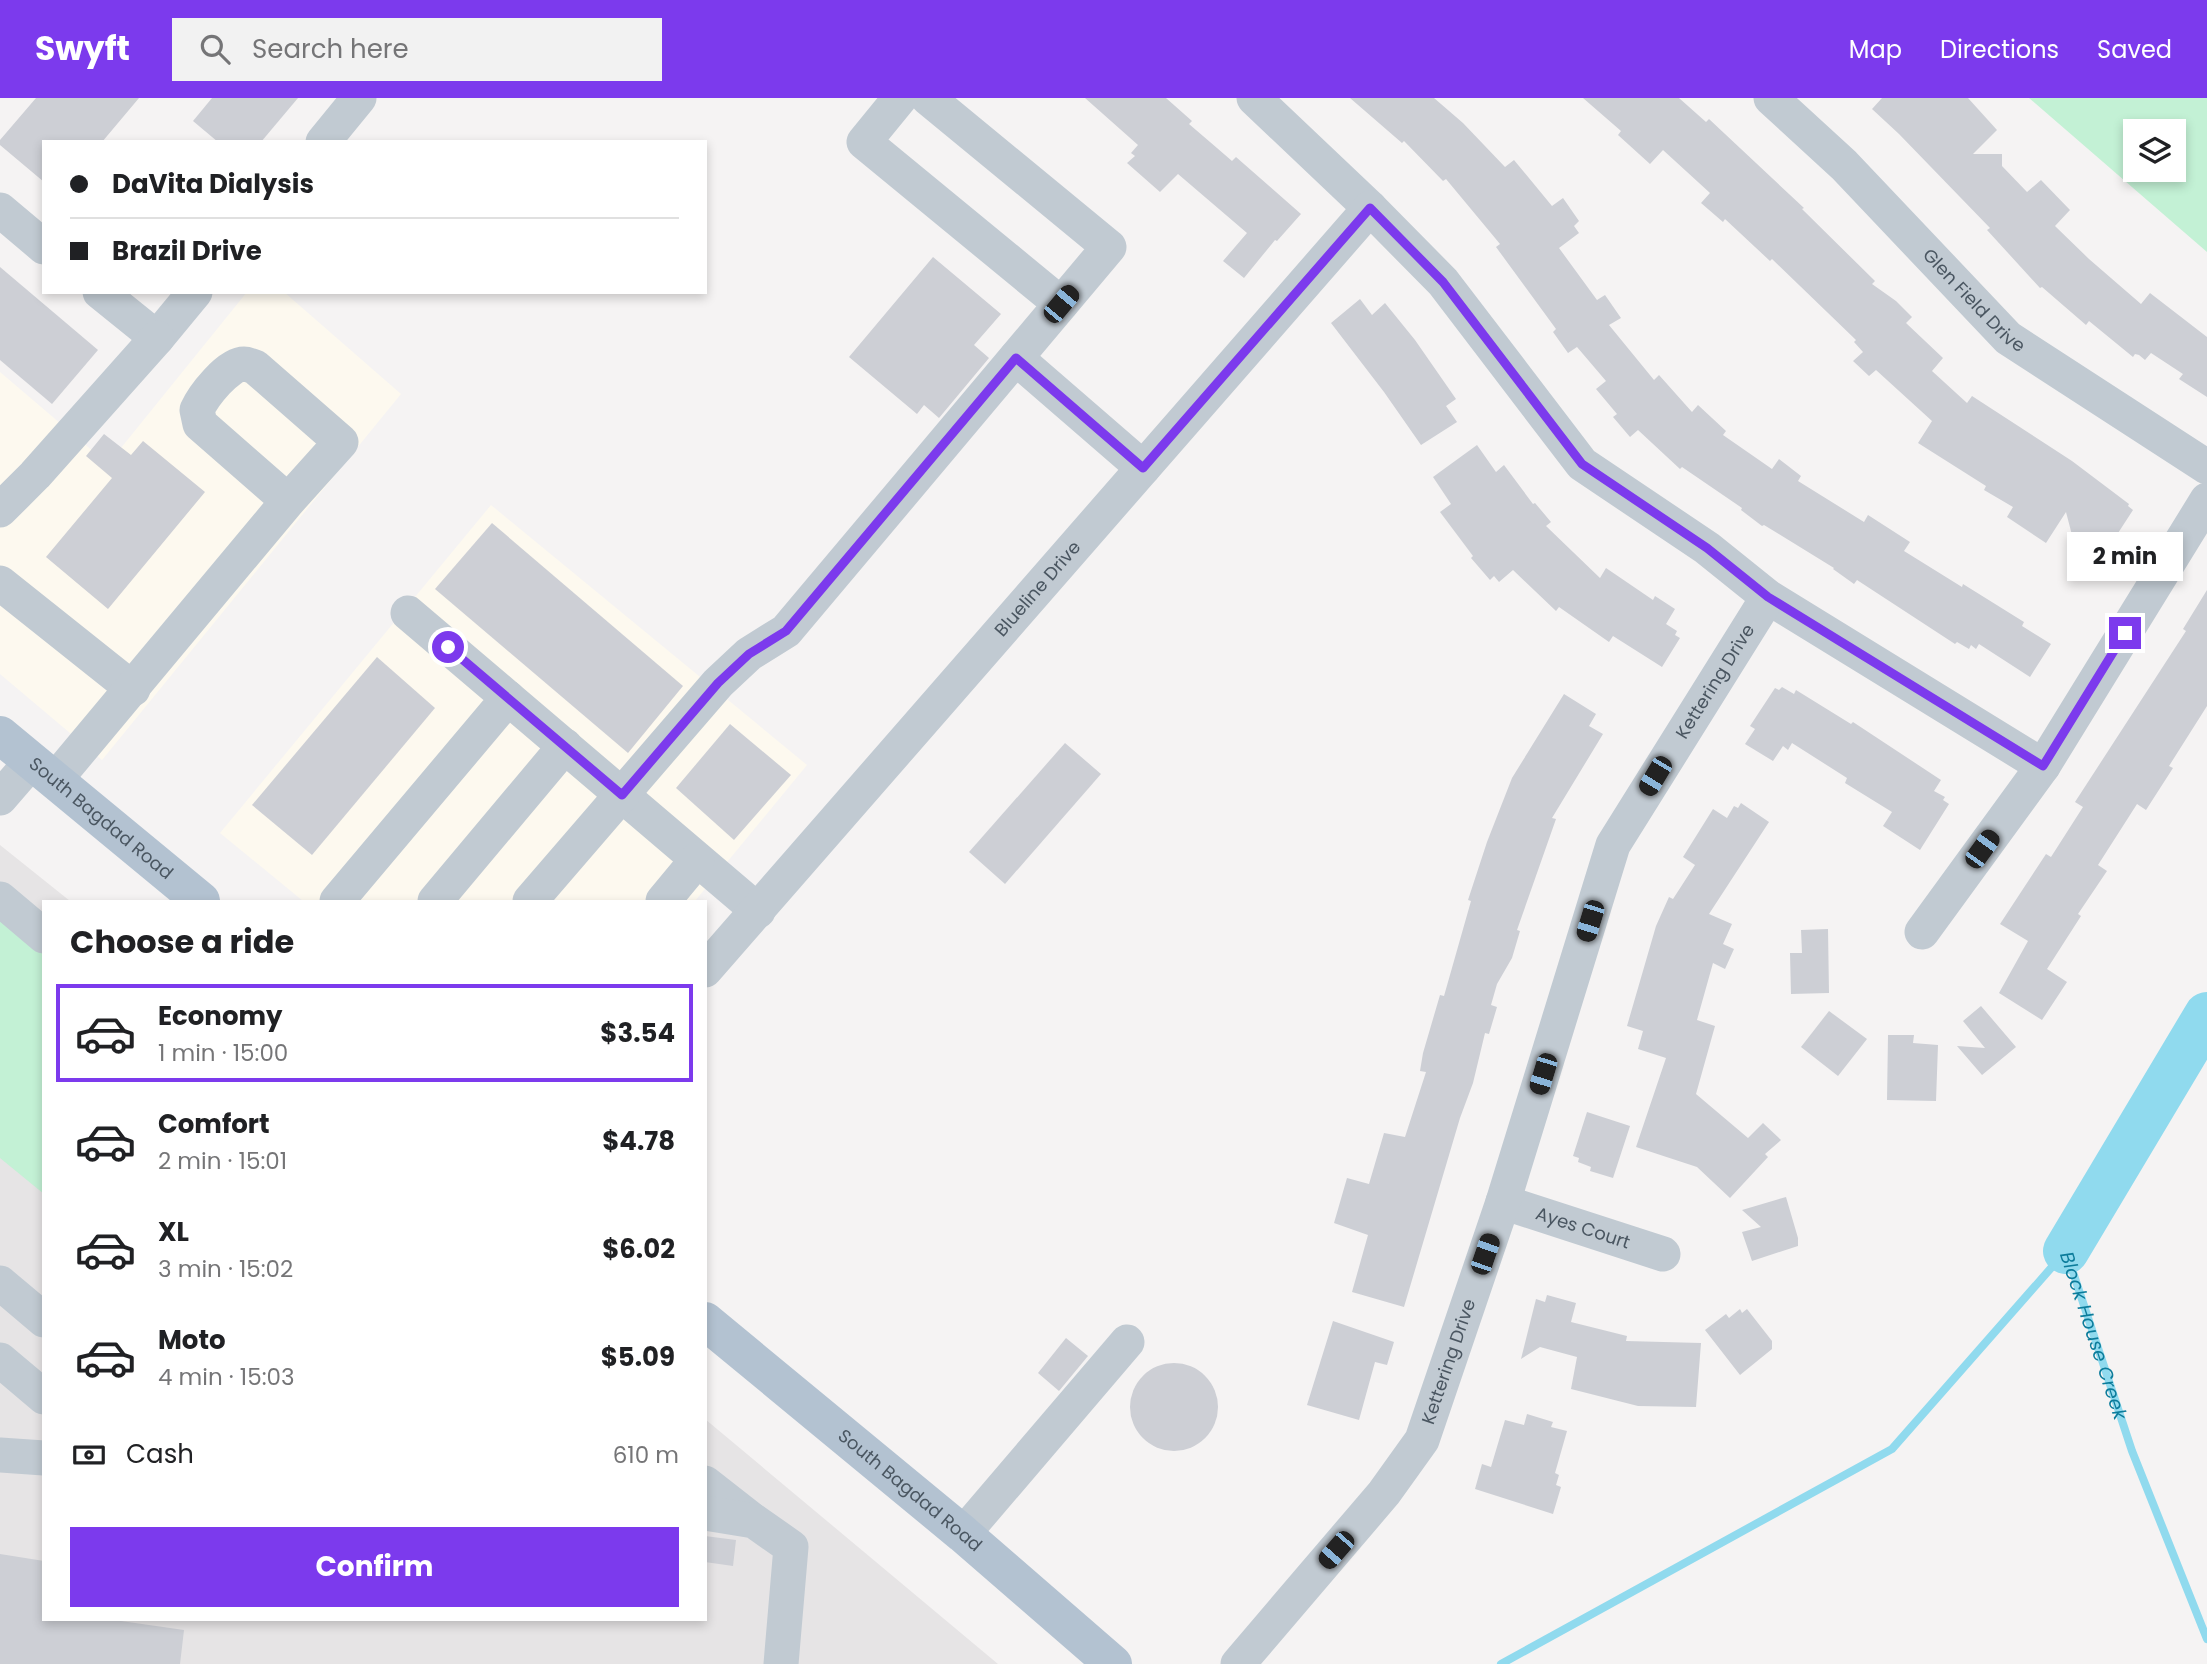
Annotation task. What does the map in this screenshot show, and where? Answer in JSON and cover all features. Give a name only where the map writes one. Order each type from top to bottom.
[{"type":"main road","name":"South Bagdad Road","points":[[0,735],[200,900]]},
{"type":"main road","name":"South Bagdad Road","points":[[707,1323],[963,1534],[1113,1664]]},
{"type":"street","points":[[325,140],[359,98]]},
{"type":"street","points":[[900,98],[864,142],[1061,304]]},
{"type":"street","points":[[531,900],[718,683],[749,654],[786,631],[1109,247],[928,98]]},
{"type":"street","points":[[1254,98],[1370,208],[1443,282],[1582,464],[1707,548],[1768,597],[2043,766]]},
{"type":"street","name":"Glen Field Drive","points":[[1771,98],[1844,164],[2008,338],[2207,467]]},
{"type":"street","name":"Blueline Drive","points":[[707,968],[1370,208]]},
{"type":"street","points":[[0,210],[42,245]]},
{"type":"street","points":[[102,294],[157,338]]},
{"type":"street","points":[[0,510],[35,475],[193,294]]},
{"type":"street","points":[[1016,358],[1143,468]]},
{"type":"street","points":[[1922,932],[2043,766],[2207,500]]},
{"type":"street","points":[[0,798],[44,771],[133,689],[288,501]]},
{"type":"street","points":[[0,583],[133,689]]},
{"type":"street","name":"Kettering Drive","points":[[1238,1664],[1384,1493],[1423,1440],[1503,1202],[1613,845],[1768,597]]},
{"type":"street","points":[[408,613],[758,911]]},
{"type":"street","points":[[354,895],[509,698]]},
{"type":"street","points":[[436,900],[565,746]]},
{"type":"street","points":[[664,900],[697,860]]},
{"type":"street","points":[[0,899],[42,934]]},
{"type":"street","name":"Ayes Court","points":[[1503,1202],[1663,1254]]},
{"type":"street","points":[[0,1283],[42,1318]]},
{"type":"street","points":[[963,1534],[1127,1342]]},
{"type":"street","points":[[0,1360],[42,1395]]},
{"type":"street","points":[[0,1455],[42,1458]]},
{"type":"street","points":[[707,1485],[790,1547],[781,1664]]},
{"type":"street","points":[[707,1513],[754,1521]]},
{"type":"shaded area","points":[[245,294],[286,294],[401,394],[102,760],[0,674],[0,372],[108,464]]},
{"type":"shaded area","points":[[491,505],[807,765],[696,900],[302,900],[220,833]]},
{"type":"shaded area","points":[[0,845],[69,900],[42,900],[42,1621],[707,1621],[707,1421],[998,1664],[0,1664]]},
{"type":"green space","points":[[2029,98],[2207,98],[2207,252],[2126,182],[2186,182],[2186,119],[2123,119],[2123,179]]},
{"type":"green space","points":[[0,914],[42,948],[42,1192],[0,1158]]},
{"type":"building","points":[[36,98],[139,98],[104,140],[42,140],[42,180],[0,145],[0,140]]},
{"type":"building","points":[[212,98],[298,98],[263,140],[216,140],[193,121]]},
{"type":"building","points":[[1085,98],[1166,98],[1192,121],[1189,124],[1232,161],[1236,157],[1301,214],[1277,241],[1275,240],[1244,278],[1223,261],[1247,233],[1178,174],[1160,192],[1127,163],[1135,156],[1131,153],[1138,145]]},
{"type":"building","points":[[1350,98],[1434,98],[1463,123],[1505,167],[1514,160],[1552,206],[1563,198],[1579,221],[1574,226],[1579,233],[1559,248],[1597,300],[1605,295],[1621,318],[1609,325],[1654,380],[1659,375],[1692,412],[1698,405],[1726,431],[1723,435],[1772,469],[1779,459],[1801,476],[1798,481],[1864,522],[1868,515],[1910,542],[1904,551],[2024,622],[2022,626],[2051,644],[2030,677],[1979,644],[1976,649],[1971,645],[1969,649],[1957,642],[1955,644],[1857,580],[1854,584],[1834,568],[1762,526],[1741,510],[1742,508],[1682,467],[1680,469],[1638,430],[1630,437],[1613,417],[1617,414],[1596,389],[1606,381],[1577,347],[1568,353],[1553,332],[1556,329],[1496,247],[1500,244],[1446,179],[1443,181],[1404,141],[1402,143]]},
{"type":"building","points":[[1583,98],[1679,98],[1706,122],[1709,119],[1804,208],[1802,209],[1875,281],[1872,284],[1896,301],[1912,317],[1906,323],[1943,358],[1932,371],[1967,403],[1972,396],[2072,461],[2129,504],[2133,510],[2107,550],[2085,536],[2073,539],[2066,512],[2046,543],[2007,517],[2013,507],[1984,490],[1986,486],[1918,443],[1932,421],[1876,370],[1869,376],[1853,361],[1863,352],[1854,342],[1856,340],[1772,259],[1770,261],[1725,219],[1723,222],[1701,203],[1710,193],[1663,150],[1650,164],[1618,135],[1621,131]]},
{"type":"building","points":[[1882,98],[1968,98],[1997,130],[1973,154],[2002,154],[2002,166],[2027,192],[2041,180],[2070,210],[2055,226],[2089,259],[2141,304],[2150,293],[2207,337],[2207,397],[2179,379],[2183,374],[2151,353],[2145,360],[2135,354],[2133,357],[2089,321],[2086,325],[2040,288],[1987,230],[1990,228],[1872,109]]},
{"type":"building","points":[[933,257],[1001,314],[974,345],[989,358],[939,418],[924,405],[917,414],[849,357]]},
{"type":"building","points":[[0,267],[98,350],[52,404],[0,360]]},
{"type":"building","points":[[1360,299],[1372,315],[1385,303],[1415,340],[1456,399],[1446,406],[1457,422],[1421,445],[1331,323]]},
{"type":"building","points":[[104,434],[131,455],[143,441],[205,492],[108,609],[46,557],[112,478],[86,456]]},
{"type":"building","points":[[1477,445],[1496,472],[1504,465],[1533,504],[1535,503],[1551,522],[1546,526],[1600,578],[1606,568],[1653,600],[1655,596],[1675,609],[1666,624],[1677,631],[1675,635],[1680,638],[1662,667],[1613,636],[1609,642],[1559,607],[1556,611],[1513,570],[1499,582],[1494,576],[1490,580],[1471,558],[1473,556],[1440,512],[1451,504],[1433,477]]},
{"type":"building","points":[[492,523],[683,686],[628,753],[435,589]]},
{"type":"building","points":[[2207,590],[2207,706],[2169,766],[2173,768],[2146,810],[2137,804],[2098,865],[2107,871],[2078,914],[2081,916],[2047,969],[2067,982],[2042,1020],[1999,993],[2028,941],[2000,924],[2046,854],[2051,857],[2083,807],[2075,802],[2186,631],[2183,629]]},
{"type":"building","points":[[377,657],[435,708],[312,855],[252,805]]},
{"type":"building","points":[[1782,687],[1794,694],[1796,690],[1851,724],[1853,722],[1941,780],[1934,791],[1945,797],[1943,800],[1949,804],[1920,850],[1883,826],[1892,812],[1845,783],[1847,778],[1792,743],[1788,750],[1783,746],[1773,761],[1745,744],[1755,729],[1750,726],[1775,688],[1779,690]]},
{"type":"building","points":[[1564,694],[1596,714],[1589,726],[1603,734],[1552,818],[1556,819],[1517,930],[1520,931],[1512,958],[1497,984],[1491,1005],[1497,1007],[1489,1034],[1485,1033],[1473,1083],[1460,1118],[1404,1307],[1352,1292],[1368,1235],[1334,1223],[1347,1178],[1369,1184],[1384,1133],[1405,1137],[1426,1072],[1420,1071],[1423,1053],[1440,995],[1444,996],[1471,901],[1468,900],[1487,842],[1512,778]]},
{"type":"building","points":[[730,724],[791,775],[734,840],[676,788]]},
{"type":"building","points":[[1065,743],[1101,774],[1005,884],[969,852]]},
{"type":"building","points":[[1741,803],[1769,822],[1709,914],[1732,924],[1723,944],[1734,949],[1725,969],[1713,963],[1697,1020],[1715,1026],[1696,1094],[1748,1138],[1763,1123],[1781,1140],[1765,1154],[1768,1157],[1730,1198],[1697,1167],[1636,1147],[1666,1058],[1638,1049],[1643,1031],[1627,1026],[1656,926],[1669,897],[1673,899],[1695,865],[1683,857],[1713,809],[1727,818],[1734,806],[1738,808]]},
{"type":"building","points":[[1828,929],[1829,993],[1791,994],[1790,953],[1802,953],[1801,930]]},
{"type":"building","points":[[1981,1006],[2016,1047],[1982,1075],[1957,1046],[1985,1048],[1963,1021]]},
{"type":"building","points":[[1829,1011],[1867,1039],[1838,1076],[1801,1047]]},
{"type":"building","points":[[1888,1035],[1914,1035],[1913,1043],[1938,1045],[1936,1101],[1887,1100]]},
{"type":"building","points":[[1587,1112],[1630,1126],[1613,1178],[1590,1171],[1591,1167],[1578,1162],[1579,1158],[1573,1156]]},
{"type":"building","points":[[1786,1197],[1798,1246],[1752,1261],[1742,1232],[1761,1227],[1742,1210]]},
{"type":"building","points":[[1547,1295],[1576,1303],[1571,1322],[1627,1336],[1626,1341],[1701,1343],[1696,1407],[1638,1406],[1571,1389],[1577,1357],[1540,1347],[1521,1359],[1536,1299],[1545,1302]]},
{"type":"building","points":[[1740,1309],[1742,1313],[1747,1309],[1772,1341],[1772,1349],[1740,1375],[1705,1330],[1726,1314],[1729,1318]]},
{"type":"building","points":[[1333,1321],[1394,1342],[1387,1365],[1375,1362],[1359,1420],[1307,1405]]},
{"type":"building","points":[[1066,1338],[1088,1356],[1059,1391],[1038,1373]]},
{"type":"building","points":[[1174,1363],[1191,1366],[1205,1376],[1215,1390],[1218,1407],[1215,1424],[1205,1438],[1191,1448],[1174,1451],[1157,1448],[1143,1438],[1133,1424],[1130,1407],[1133,1390],[1143,1376],[1157,1366]]},
{"type":"building","points":[[1527,1414],[1553,1422],[1551,1427],[1567,1431],[1555,1473],[1559,1475],[1556,1485],[1561,1487],[1553,1514],[1475,1489],[1482,1464],[1491,1467],[1505,1420],[1524,1425]]},
{"type":"building","points":[[707,1536],[736,1540],[733,1566],[707,1562]]},
{"type":"building","points":[[0,1554],[42,1561],[42,1621],[121,1621],[184,1630],[180,1664],[0,1664]]},
{"type":"waterway","name":"Block House Creek","points":[[2066,1251],[2207,1015]]},
{"type":"waterway","name":"Block House Creek","points":[[2066,1251],[2132,1451],[2207,1639]]},
{"type":"waterway","points":[[1501,1664],[1892,1449],[2066,1251]]},
{"type":"route","points":[[448,647],[622,795],[718,683],[749,654],[786,631],[1016,358],[1143,468],[1370,208],[1443,282],[1582,464],[1707,548],[1768,597],[2043,766],[2125,633]]}]
